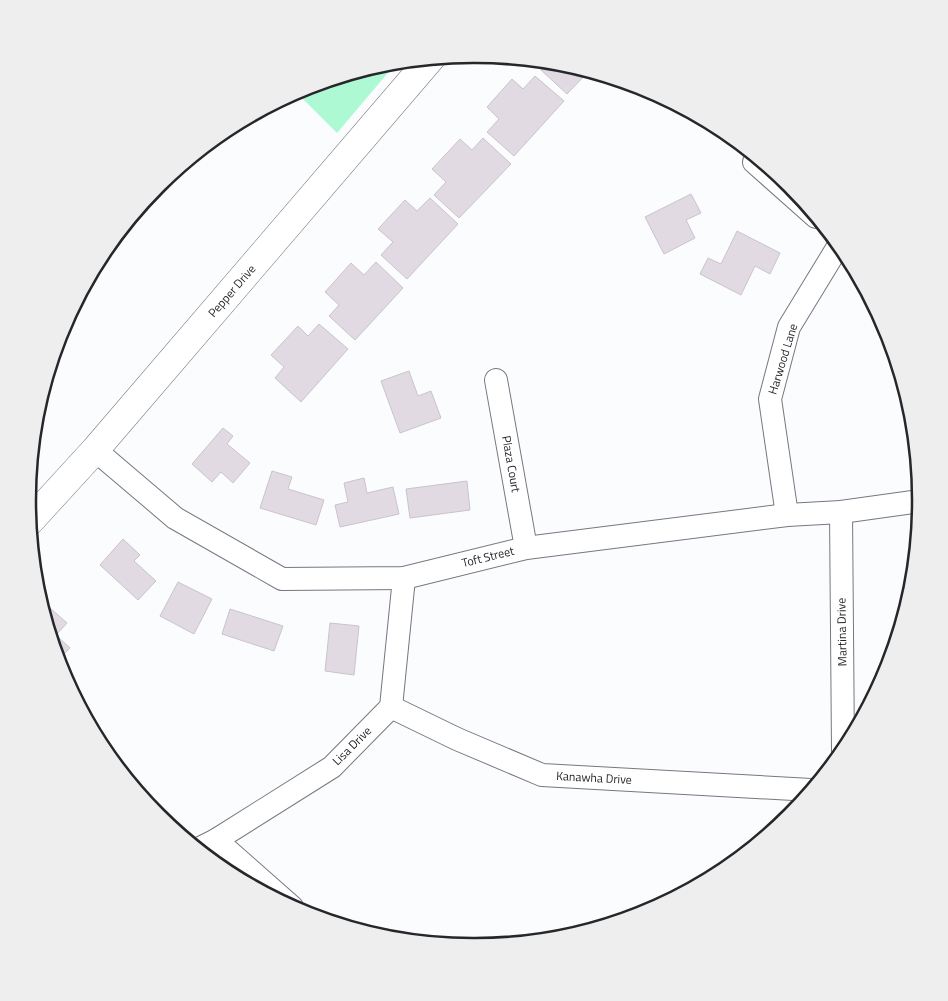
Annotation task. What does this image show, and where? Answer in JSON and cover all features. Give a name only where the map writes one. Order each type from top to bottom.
[{"type":"street","name":"Pepper Drive","points":[[36,514],[95,450],[425,65]]},
{"type":"street","name":"Harwood Lane","points":[[787,515],[770,399],[789,328],[835,252]]},
{"type":"street","name":"Plaza Court","points":[[496,380],[526,548]]},
{"type":"street","name":"Toft Street","points":[[95,450],[175,518],[282,579],[404,578],[526,548],[787,515],[841,512],[912,502]]},
{"type":"street","name":"Martina Drive","points":[[841,512],[843,736]]},
{"type":"street","points":[[391,707],[404,578]]},
{"type":"street","name":"Kanawha Drive","points":[[391,707],[457,739],[542,775],[803,790]]},
{"type":"street","name":"Lisa Drive","points":[[207,844],[332,767],[391,707]]},
{"type":"street","points":[[207,844],[257,881]]},
{"type":"green space","points":[[389,71],[337,133],[302,98],[333,86]]},
{"type":"building","points":[[543,68],[583,77],[567,94],[541,70]]},
{"type":"building","points":[[535,76],[564,101],[514,156],[487,132],[499,119],[487,107],[512,79],[523,89]]},
{"type":"building","points":[[483,138],[511,164],[459,218],[434,195],[446,182],[432,169],[460,139],[472,150]]},
{"type":"building","points":[[691,194],[701,213],[686,220],[695,238],[664,254],[645,217]]},
{"type":"building","points":[[430,198],[458,224],[407,279],[381,255],[393,242],[378,229],[405,200],[417,211]]},
{"type":"building","points":[[737,231],[780,253],[770,274],[755,266],[741,295],[700,274],[708,258],[721,264]]},
{"type":"building","points":[[376,262],[403,288],[355,340],[329,316],[339,305],[325,292],[351,263],[364,275]]},
{"type":"building","points":[[319,324],[348,349],[301,402],[275,378],[284,367],[271,355],[298,326],[308,336]]},
{"type":"building","points":[[409,371],[418,396],[431,391],[441,418],[400,433],[381,381]]},
{"type":"building","points":[[223,428],[233,436],[227,444],[250,463],[233,483],[221,472],[212,482],[192,464]]},
{"type":"building","points":[[272,471],[292,477],[288,489],[324,500],[316,525],[260,508]]},
{"type":"building","points":[[364,478],[367,493],[393,487],[399,514],[340,527],[335,505],[348,502],[344,483]]},
{"type":"building","points":[[467,481],[470,510],[410,518],[406,489]]},
{"type":"building","points":[[123,539],[140,555],[134,561],[156,581],[138,600],[100,565]]},
{"type":"building","points":[[178,582],[212,599],[194,634],[160,616]]},
{"type":"building","points":[[50,608],[67,623],[57,634]]},
{"type":"building","points":[[230,609],[283,626],[274,651],[222,634]]},
{"type":"building","points":[[330,623],[359,626],[354,675],[325,671]]},
{"type":"building","points":[[58,637],[70,648],[64,654]]}]
